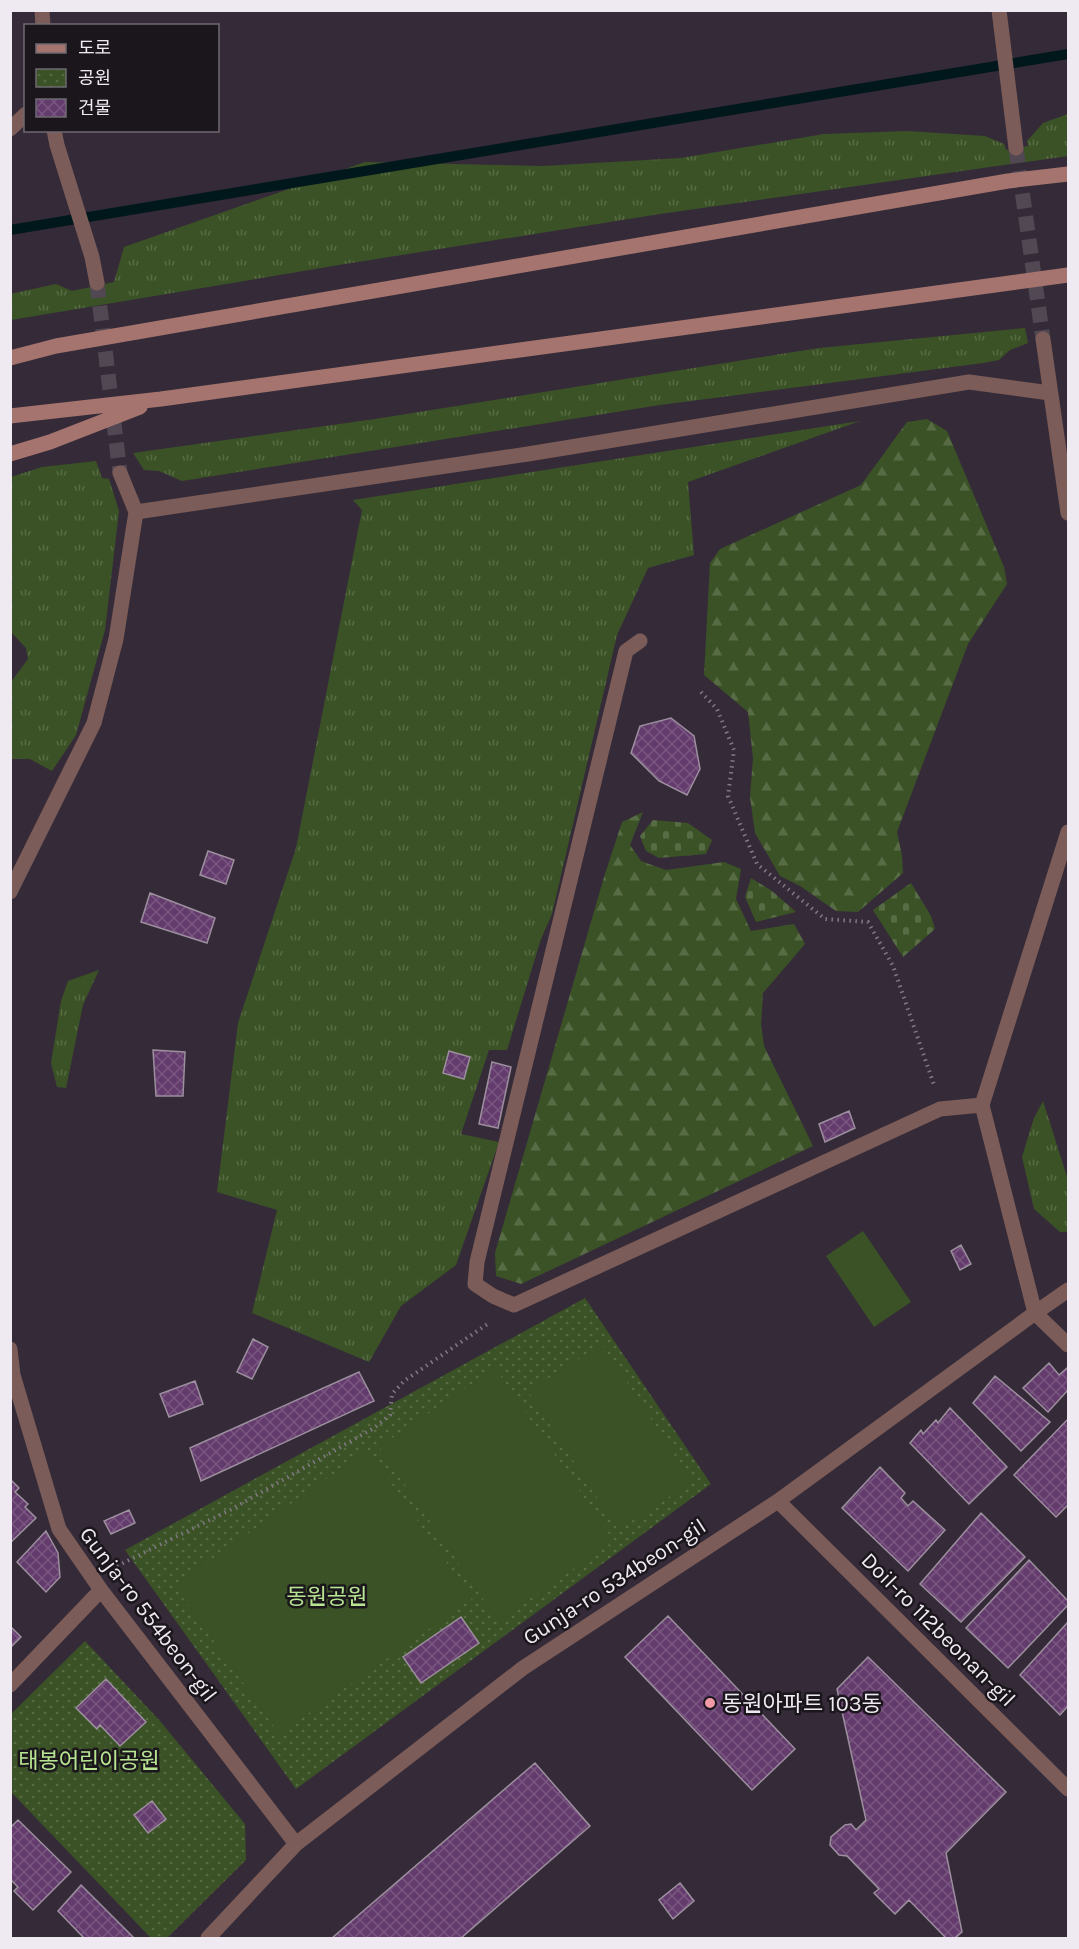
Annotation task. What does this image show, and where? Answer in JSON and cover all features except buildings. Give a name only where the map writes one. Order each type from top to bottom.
[{"type":"main road","points":[[10,358],[57,345],[1008,181],[1068,174]]},
{"type":"main road","points":[[10,416],[161,399],[1068,274]]},
{"type":"main road","points":[[10,348],[57,345]]},
{"type":"main road","points":[[10,454],[50,442],[161,399]]},
{"type":"street","points":[[999,10],[1016,148]]},
{"type":"street","points":[[10,129],[24,116]]},
{"type":"street","points":[[56,138],[92,257],[97,283]]},
{"type":"street","points":[[1043,339],[1068,513]]},
{"type":"street","points":[[136,512],[540,452],[969,382],[1050,393]]},
{"type":"street","points":[[10,892],[94,723],[116,639],[136,512],[120,473]]},
{"type":"street","points":[[640,641],[626,651],[477,1262],[475,1284],[493,1296],[514,1305],[940,1109],[982,1105]]},
{"type":"street","points":[[1068,832],[982,1105],[1035,1312],[1068,1346]]},
{"type":"street","name":"Gunja-ro 534beon-gil","points":[[208,1938],[296,1845],[524,1668],[778,1501],[1068,1290]]},
{"type":"street","name":"Gunja-ro 554beon-gil","points":[[10,1349],[13,1375],[59,1529],[97,1584],[296,1845]]},
{"type":"street","name":"Doil-ro 112beonan-gil","points":[[778,1501],[1068,1789]]},
{"type":"street","points":[[10,1686],[97,1584]]},
{"type":"path","points":[[701,692],[717,709],[734,750],[728,796],[757,864],[825,919],[868,922],[893,966],[934,1086],[955,1107]]},
{"type":"path","points":[[97,1584],[374,1428],[390,1415],[392,1394],[404,1381],[514,1305]]},
{"type":"green space","points":[[1068,114],[1068,156],[660,214],[11,320],[10,294],[56,284],[72,291],[114,282],[124,247],[365,162],[543,166],[681,158],[824,134],[907,131],[985,136],[1004,144],[1006,150],[1028,146],[1027,141],[1043,123]]},
{"type":"green space","points":[[1025,328],[1028,343],[1010,350],[999,360],[983,363],[660,405],[182,481],[159,471],[144,470],[133,453],[375,419],[819,348]]},
{"type":"green space","points":[[927,419],[947,431],[1004,567],[1007,584],[968,644],[897,832],[903,873],[858,912],[836,911],[800,886],[780,876],[755,833],[750,797],[753,758],[748,712],[704,675],[710,563],[720,549],[861,485],[907,422]]},
{"type":"green space","points":[[860,421],[688,482],[694,555],[648,568],[617,635],[552,914],[541,939],[507,1050],[489,1050],[461,1134],[499,1142],[456,1265],[401,1306],[369,1362],[252,1313],[277,1210],[217,1192],[238,1023],[296,848],[362,510],[353,500]]},
{"type":"green space","points":[[96,461],[102,478],[109,479],[119,511],[105,630],[76,735],[52,771],[30,759],[11,759],[11,682],[28,659],[26,648],[11,632],[11,477],[42,467]]},
{"type":"green space","points":[[643,812],[630,845],[641,861],[666,870],[724,862],[741,869],[736,899],[751,931],[794,924],[805,944],[763,993],[761,1024],[764,1046],[813,1146],[521,1284],[496,1276],[495,1253],[622,822]]},
{"type":"green space","points":[[653,820],[688,823],[712,840],[706,854],[659,858],[646,851],[640,836]]},
{"type":"green space","points":[[751,878],[772,891],[796,912],[756,922],[745,897]]},
{"type":"green space","points":[[911,883],[931,916],[935,929],[903,957],[873,910]]},
{"type":"green space","points":[[99,970],[83,1005],[66,1088],[57,1087],[51,1063],[61,1001],[68,981]]},
{"type":"green space","points":[[1043,1101],[1068,1180],[1068,1232],[1060,1232],[1034,1209],[1022,1157],[1034,1118]]},
{"type":"green space","points":[[863,1231],[911,1302],[874,1327],[826,1256]]},
{"type":"green space","name":"동원공원","points":[[585,1298],[711,1484],[296,1789],[125,1550]]},
{"type":"green space","points":[[602,1344],[692,1482],[618,1530],[528,1391]]},
{"type":"green space","points":[[495,1368],[614,1541],[498,1621],[379,1447]]},
{"type":"green space","points":[[368,1450],[472,1599],[279,1734],[174,1585]]},
{"type":"green space","name":"태봉어린이공원","points":[[85,1641],[160,1721],[245,1824],[246,1860],[167,1938],[151,1938],[11,1792],[11,1714]]},
{"type":"waterway","points":[[10,230],[1068,54]]},
{"type":"tunnel","points":[[1016,148],[1043,339]]},
{"type":"tunnel","points":[[97,283],[120,473]]},
{"type":"place","name":"동원아파트 103동","points":[[710,1703]]}]
